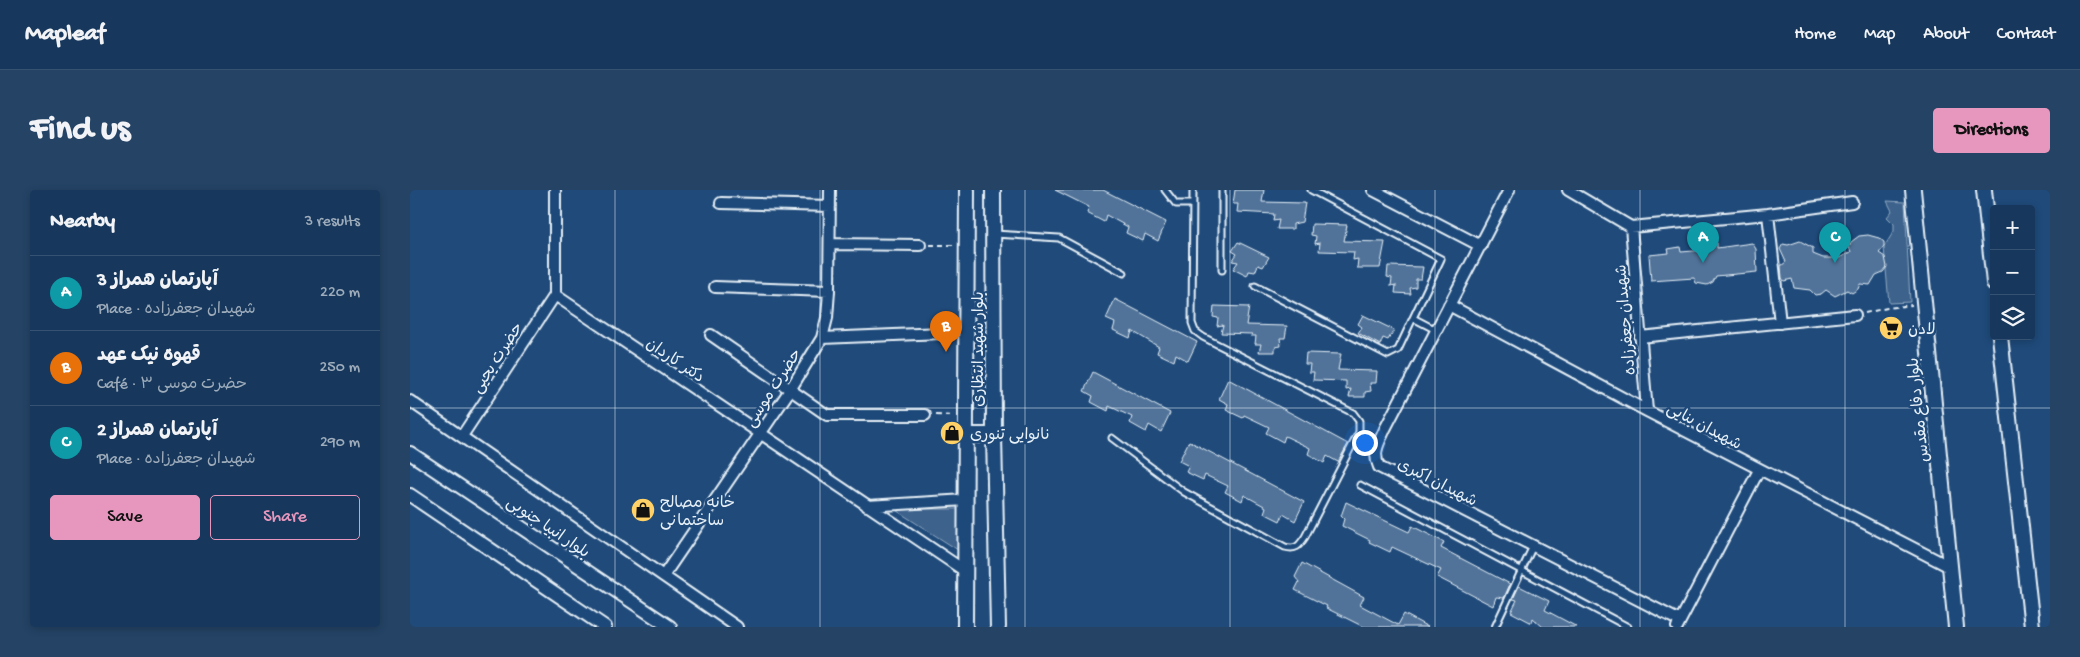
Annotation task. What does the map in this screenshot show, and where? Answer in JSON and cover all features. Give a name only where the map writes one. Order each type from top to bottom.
[{"type":"main road","name":"بلوار شهید انتظاری","points":[[965,627],[967,190]]},
{"type":"main road","name":"بلوار شهید انتظاری","points":[[993,190],[994,435],[998,627]]},
{"type":"main road","name":"بلوار دفاع مقدس","points":[[1913,190],[1956,627]]},
{"type":"main road","points":[[1984,190],[1990,250]]},
{"type":"main road","points":[[2000,340],[2032,627]]},
{"type":"main road","points":[[966,436],[994,435]]},
{"type":"street","points":[[555,190],[555,295]]},
{"type":"street","name":"حضرت موسی","points":[[664,575],[790,390],[822,338],[827,318],[829,291],[830,190]]},
{"type":"street","points":[[1373,190],[1481,246]]},
{"type":"street","name":"شهیدان اکبری","points":[[1509,190],[1376,450],[1375,459],[1379,467],[1679,624]]},
{"type":"street","points":[[1568,190],[1631,227],[1768,214],[1852,202]]},
{"type":"street","points":[[720,203],[830,206]]},
{"type":"street","points":[[1768,214],[1780,322]]},
{"type":"street","name":"شهیدان جعفرزاده","points":[[1631,227],[1647,411]]},
{"type":"street","points":[[830,244],[920,245]]},
{"type":"street","points":[[715,286],[829,291]]},
{"type":"street","name":"دکتر کاردان","points":[[555,295],[965,571]]},
{"type":"street","name":"حضرت یحیی","points":[[462,436],[555,295]]},
{"type":"street","name":"شهیدان بنایی","points":[[1449,305],[1759,470],[1950,567]]},
{"type":"street","points":[[1640,337],[1855,315]]},
{"type":"street","points":[[822,338],[942,333]]},
{"type":"street","points":[[711,335],[827,415],[925,415]]},
{"type":"street","points":[[410,401],[737,627]]},
{"type":"street","name":"بلوار انبیا جنوبی","points":[[410,453],[670,627]]},
{"type":"street","points":[[1679,624],[1759,470]]},
{"type":"street","points":[[410,495],[605,627]]},
{"type":"street","points":[[867,506],[966,500]]},
{"type":"lane","points":[[1164,190],[1176,204],[1193,204]]},
{"type":"lane","points":[[1112,438],[1184,492],[1285,547],[1294,548],[1300,546],[1359,432],[1359,421],[1353,413],[1203,337],[1195,331],[1192,323],[1193,190]]},
{"type":"lane","points":[[1222,190],[1222,270]]},
{"type":"lane","points":[[1256,286],[1388,355],[1398,350],[1440,260],[1311,190]]},
{"type":"lane","points":[[994,234],[1059,238],[1124,273]]},
{"type":"lane","points":[[1413,318],[1436,330]]},
{"type":"lane","points":[[1360,485],[1523,569],[1628,627]]},
{"type":"lane","points":[[1495,627],[1533,546]]},
{"type":"path","points":[[920,245],[968,245]]},
{"type":"path","points":[[1855,315],[1887,308],[1924,304]]},
{"type":"path","points":[[925,415],[966,416]]},
{"type":"shaded area","points":[[1887,201],[1905,202],[1910,302],[1889,303],[1884,247],[1894,231],[1894,224],[1887,217],[1892,211]]},
{"type":"shaded area","points":[[894,509],[959,509],[958,550]]},
{"type":"building","points":[[1055,190],[1103,190],[1166,222],[1158,241],[1145,234],[1143,241],[1126,233],[1128,227],[1106,215],[1104,222],[1087,213],[1089,207]]},
{"type":"building","points":[[1235,190],[1264,190],[1262,202],[1305,203],[1302,222],[1293,224],[1293,229],[1277,229],[1279,220],[1273,221],[1274,214],[1237,212],[1238,204],[1233,204]]},
{"type":"building","points":[[1312,224],[1347,225],[1344,241],[1385,242],[1380,268],[1357,268],[1358,259],[1353,260],[1354,252],[1319,251],[1320,243],[1315,244],[1316,236],[1311,235]]},
{"type":"building","points":[[1868,235],[1879,238],[1884,242],[1884,247],[1879,253],[1885,257],[1887,267],[1883,272],[1876,275],[1870,285],[1860,284],[1858,289],[1852,293],[1847,290],[1835,296],[1826,290],[1821,294],[1815,295],[1810,290],[1794,288],[1792,279],[1784,281],[1782,278],[1781,266],[1786,262],[1780,249],[1783,244],[1788,245],[1800,241],[1813,248],[1813,254],[1823,258],[1839,258],[1851,252],[1849,247],[1851,242],[1859,236]]},
{"type":"building","points":[[1238,242],[1269,257],[1263,267],[1258,265],[1255,272],[1249,271],[1247,276],[1233,269],[1238,262],[1232,261],[1237,254],[1232,251]]},
{"type":"building","points":[[1717,243],[1717,248],[1752,243],[1756,249],[1757,272],[1716,276],[1713,282],[1707,285],[1696,283],[1694,278],[1651,281],[1649,255],[1669,253],[1668,249],[1680,247],[1681,252],[1706,250],[1707,244]]},
{"type":"building","points":[[1388,266],[1423,267],[1421,279],[1416,279],[1416,287],[1410,288],[1411,294],[1395,293],[1396,285],[1391,286],[1392,278],[1387,277]]},
{"type":"building","points":[[1115,299],[1197,342],[1188,361],[1176,354],[1174,361],[1157,353],[1159,347],[1132,331],[1130,338],[1113,330],[1115,323],[1106,319]]},
{"type":"building","points":[[1214,306],[1249,307],[1246,325],[1287,326],[1285,338],[1280,338],[1281,346],[1275,347],[1275,352],[1259,352],[1261,344],[1255,344],[1256,336],[1251,336],[1252,334],[1221,333],[1223,325],[1217,326],[1218,318],[1213,317]]},
{"type":"building","points":[[1363,315],[1394,330],[1388,340],[1383,338],[1380,345],[1358,333],[1362,327],[1358,324]]},
{"type":"building","points":[[1306,353],[1341,354],[1338,370],[1377,371],[1376,383],[1370,383],[1371,391],[1365,392],[1365,397],[1349,397],[1351,389],[1346,390],[1346,381],[1313,380],[1314,372],[1309,372],[1310,364],[1305,364]]},
{"type":"building","points":[[1093,372],[1170,413],[1161,432],[1149,425],[1146,432],[1130,423],[1132,417],[1109,406],[1108,411],[1091,402],[1093,396],[1084,391]]},
{"type":"building","points":[[1228,379],[1348,444],[1338,462],[1327,456],[1324,463],[1308,454],[1310,448],[1285,436],[1283,442],[1266,433],[1269,427],[1244,415],[1243,418],[1226,410],[1228,404],[1219,399]]},
{"type":"building","points":[[1189,441],[1304,502],[1295,521],[1283,514],[1280,521],[1264,513],[1266,507],[1244,495],[1242,501],[1225,492],[1228,486],[1205,475],[1203,480],[1186,472],[1189,466],[1179,461]]},
{"type":"building","points":[[1346,502],[1409,532],[1412,526],[1444,542],[1441,548],[1510,584],[1504,598],[1496,597],[1493,606],[1437,577],[1441,570],[1392,547],[1390,552],[1342,526],[1344,519],[1341,516]]},
{"type":"building","points":[[1302,563],[1364,597],[1360,605],[1398,625],[1404,614],[1428,627],[1364,627],[1326,608],[1327,606],[1295,590],[1299,582],[1295,577]]},
{"type":"building","points":[[1519,586],[1549,601],[1545,610],[1577,627],[1543,627],[1533,618],[1532,623],[1511,612],[1517,600],[1513,599]]},
{"type":"place","name":"آپارتمان همراز 3","points":[[1703,263]]},
{"type":"place","name":"آپارتمان همراز 2","points":[[1835,263]]},
{"type":"place","name":"لادن","points":[[1891,328]]},
{"type":"place","name":"قهوه نیک عهد","points":[[946,352]]},
{"type":"place","name":"نانوایی تنوری","points":[[952,433]]},
{"type":"place","name":"خانه مصالح ساختمانی","points":[[643,510]]}]
